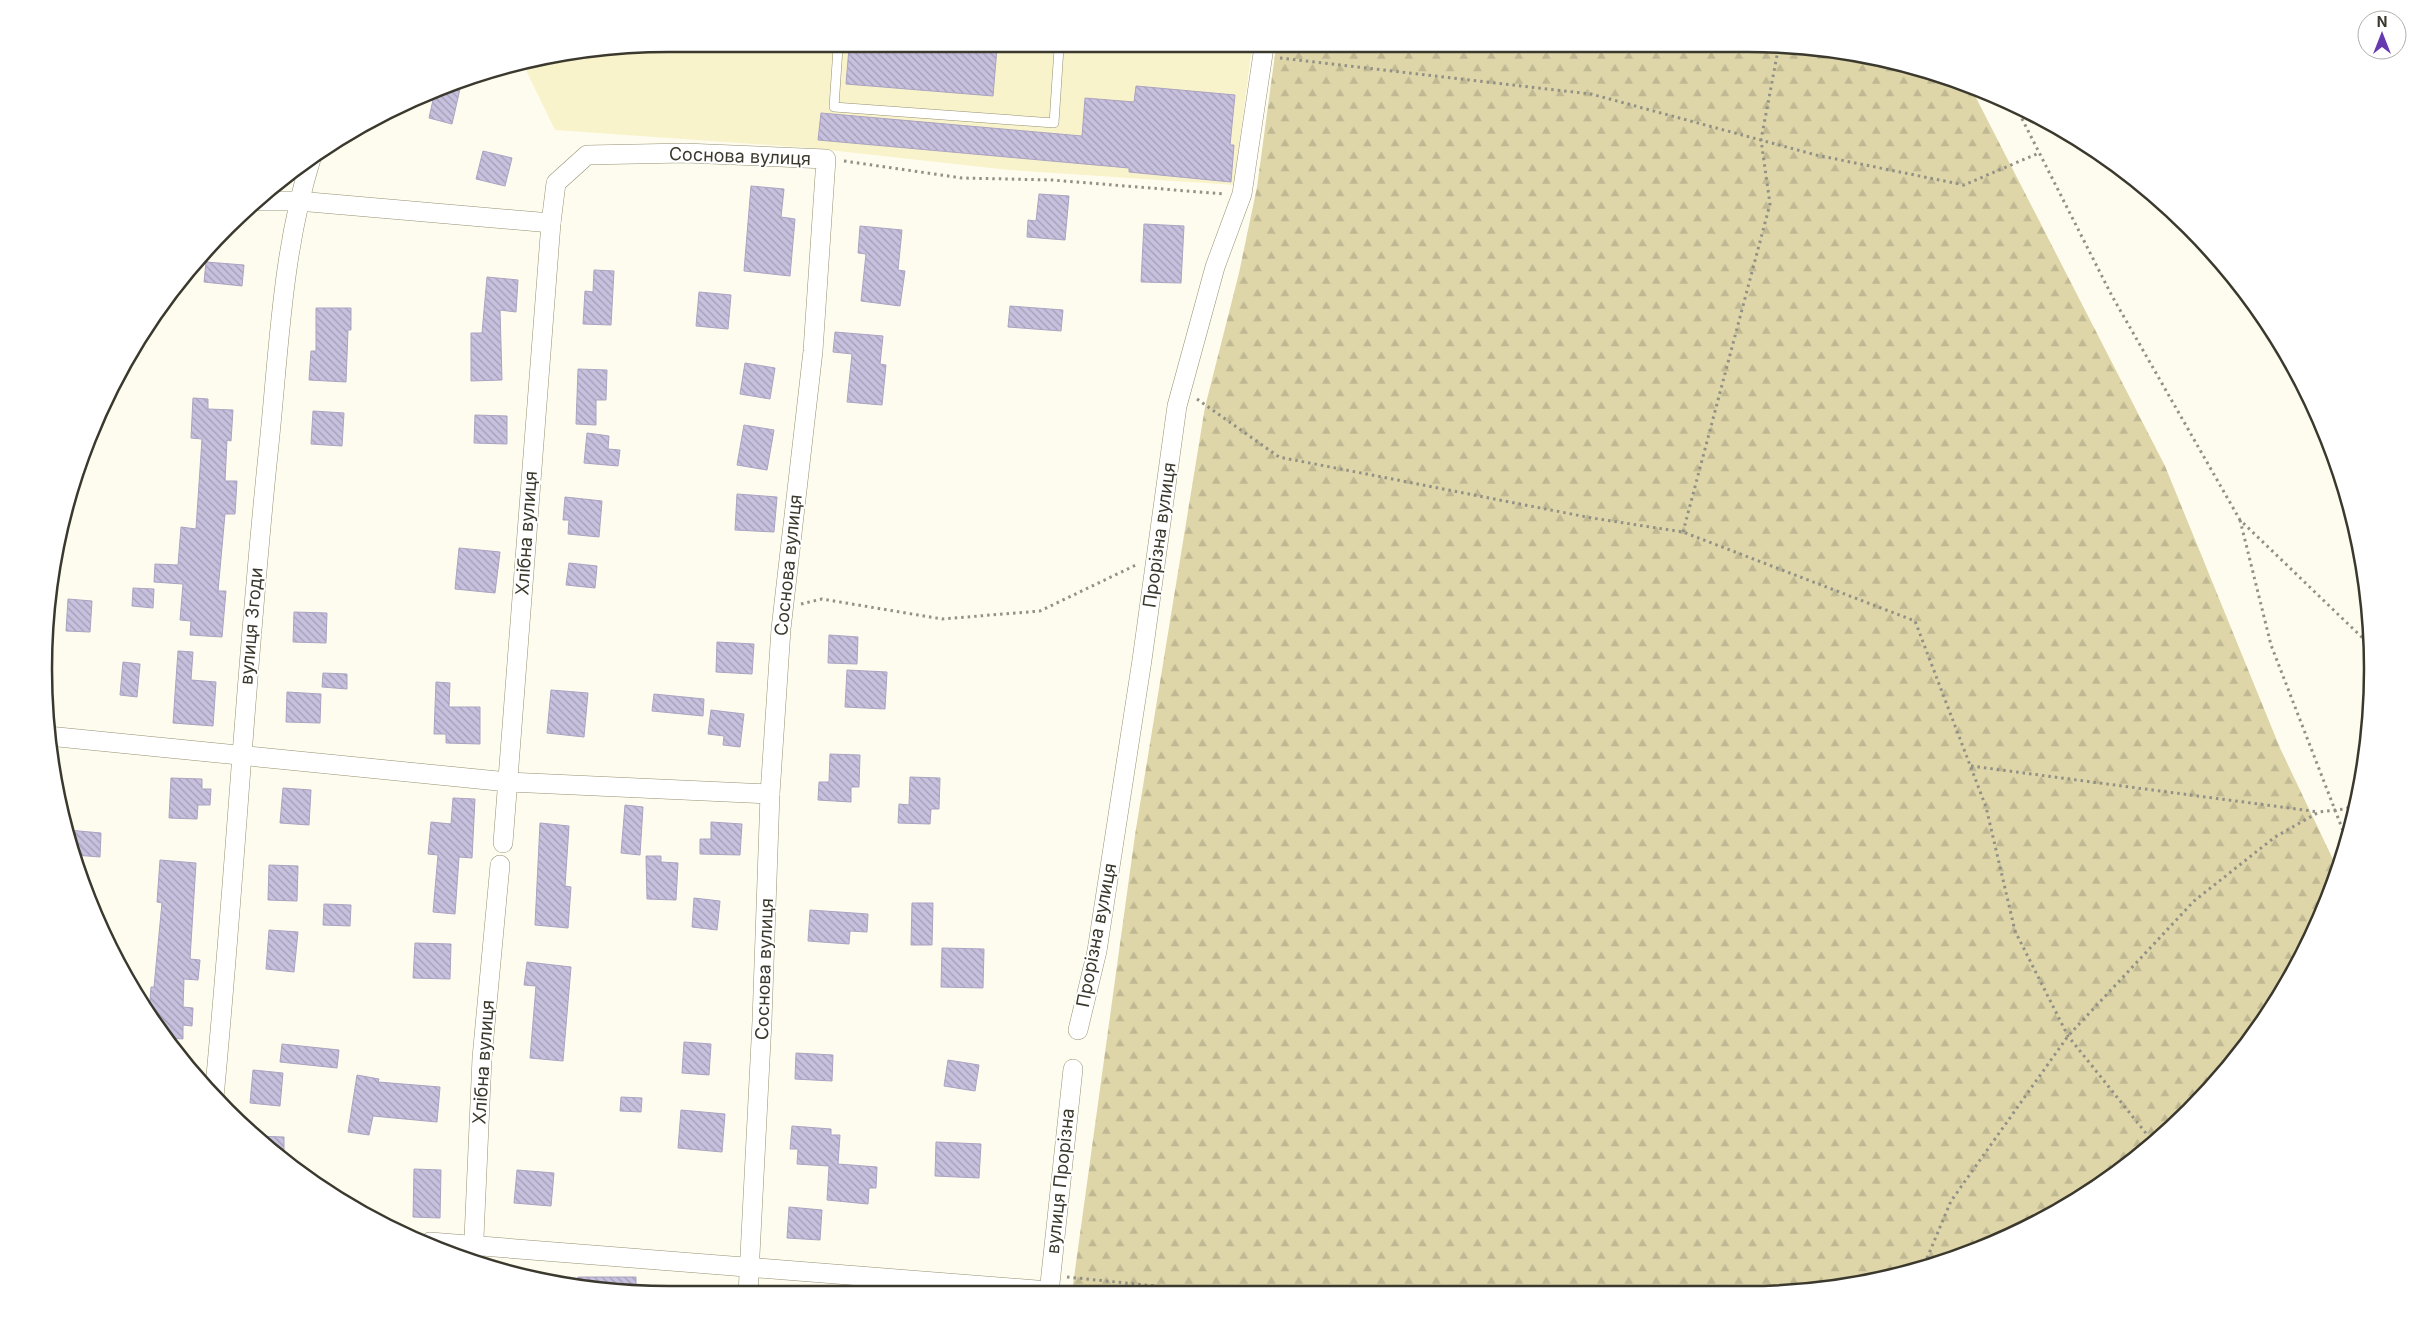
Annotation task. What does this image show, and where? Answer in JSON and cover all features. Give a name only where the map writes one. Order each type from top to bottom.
[{"type":"street","name":"Прорізна вулиця","points":[[1078,1030],[1097,951],[1181,387],[1215,267],[1242,194],[1263,52]]},
{"type":"street","name":"Соснова вулиця","points":[[551,223],[556,183],[587,154],[685,153],[826,159],[813,350],[783,608],[770,794],[762,1021],[748,1286]]},
{"type":"street","name":"вулиця Згоди","points":[[215,1086],[255,580],[286,271],[298,201],[308,170]]},
{"type":"street","points":[[269,201],[298,201],[551,223]]},
{"type":"street","name":"Хлібна вулиця","points":[[503,843],[551,223]]},
{"type":"street","points":[[57,737],[508,782],[770,794]]},
{"type":"street","name":"Хлібна вулиця","points":[[473,1252],[482,1058],[500,865]]},
{"type":"street","name":"вулиця Прорізна","points":[[1049,1286],[1073,1069]]},
{"type":"street","points":[[453,1247],[473,1252],[749,1265],[1049,1286]]},
{"type":"lane","points":[[838,52],[834,107],[1054,124],[1059,52]]},
{"type":"path","points":[[1271,52],[1590,94],[1816,154],[1964,185],[2039,153]]},
{"type":"path","points":[[1683,532],[1770,204],[1761,140],[1777,53]]},
{"type":"path","points":[[2021,116],[2112,296],[2240,520],[2271,645],[2343,829]]},
{"type":"path","points":[[826,159],[962,178],[1052,180],[1242,194]]},
{"type":"path","points":[[1181,387],[1279,457],[1592,518],[1683,532],[1915,621],[1986,808],[2015,931],[2068,1036],[2149,1137]]},
{"type":"path","points":[[2240,520],[2363,639]]},
{"type":"path","points":[[783,608],[822,599],[942,619],[1040,612],[1156,556]]},
{"type":"path","points":[[1970,766],[2320,812],[2349,806]]},
{"type":"path","points":[[1925,1260],[1951,1201],[2068,1036],[2194,901],[2275,837],[2320,812]]},
{"type":"shaded area","points":[[670,52],[1251,52],[1234,185],[1009,170],[810,148],[555,130],[526,70],[549,64],[589,58]]},
{"type":"green space","points":[[1275,52],[1748,52],[1788,54],[1868,64],[1946,85],[1975,96],[2165,466],[2280,748],[2334,861],[2318,906],[2282,978],[2261,1012],[2237,1045],[2184,1106],[2123,1159],[2090,1183],[2056,1204],[1984,1240],[1946,1254],[1868,1275],[1788,1285],[1748,1286],[1073,1286],[1135,835],[1205,407],[1239,273],[1257,187]]},
{"type":"building","points":[[849,52],[997,52],[993,96],[846,84]]},
{"type":"building","points":[[1136,86],[1235,95],[1230,145],[1234,145],[1231,182],[1129,172],[1129,168],[818,140],[821,113],[1082,136],[1085,98],[1134,102]]},
{"type":"building","points":[[460,89],[452,124],[429,118],[433,99]]},
{"type":"building","points":[[483,151],[512,158],[505,186],[476,179]]},
{"type":"building","points":[[751,186],[784,189],[781,217],[795,219],[790,276],[744,271]]},
{"type":"building","points":[[1039,194],[1069,196],[1065,240],[1027,237],[1028,220],[1036,221]]},
{"type":"building","points":[[1144,224],[1184,226],[1181,283],[1141,282]]},
{"type":"building","points":[[860,226],[902,230],[898,270],[905,271],[900,306],[861,301],[866,254],[858,253]]},
{"type":"building","points":[[207,262],[244,265],[242,286],[204,282]]},
{"type":"building","points":[[594,270],[614,271],[611,325],[583,324],[585,291],[593,292]]},
{"type":"building","points":[[487,277],[518,280],[516,312],[500,310],[502,380],[471,381],[471,333],[482,333]]},
{"type":"building","points":[[699,292],[731,295],[728,329],[696,326]]},
{"type":"building","points":[[1010,306],[1063,310],[1061,331],[1008,327]]},
{"type":"building","points":[[316,308],[351,308],[351,330],[348,330],[346,382],[309,380],[311,351],[316,351]]},
{"type":"building","points":[[835,332],[883,336],[880,364],[886,365],[882,405],[847,402],[852,354],[833,352]]},
{"type":"building","points":[[745,363],[775,368],[770,399],[740,394]]},
{"type":"building","points":[[578,369],[607,370],[606,400],[596,400],[596,425],[576,424]]},
{"type":"building","points":[[193,398],[208,399],[208,409],[233,410],[231,441],[227,440],[225,481],[237,481],[235,514],[225,514],[218,591],[226,591],[222,637],[190,635],[191,621],[180,620],[183,584],[154,582],[155,564],[178,565],[181,527],[196,529],[202,439],[191,438]]},
{"type":"building","points":[[313,411],[344,413],[342,446],[311,444]]},
{"type":"building","points":[[475,415],[507,416],[507,444],[474,443]]},
{"type":"building","points":[[744,425],[774,430],[767,470],[737,465]]},
{"type":"building","points":[[587,433],[609,436],[608,449],[620,450],[618,466],[584,463]]},
{"type":"building","points":[[737,494],[777,497],[774,532],[735,530]]},
{"type":"building","points":[[565,497],[602,501],[599,537],[568,534],[569,520],[563,520]]},
{"type":"building","points":[[459,548],[500,552],[495,593],[455,589]]},
{"type":"building","points":[[569,563],[597,566],[595,588],[566,585]]},
{"type":"building","points":[[133,588],[154,589],[153,608],[132,606]]},
{"type":"building","points":[[68,599],[92,601],[90,632],[66,631]]},
{"type":"building","points":[[294,612],[327,613],[326,643],[293,642]]},
{"type":"building","points":[[829,635],[858,637],[857,664],[828,663]]},
{"type":"building","points":[[717,642],[754,644],[752,674],[716,672]]},
{"type":"building","points":[[178,651],[193,652],[191,680],[216,682],[213,726],[173,723]]},
{"type":"building","points":[[123,662],[140,664],[137,697],[120,695]]},
{"type":"building","points":[[847,670],[887,672],[885,709],[845,707]]},
{"type":"building","points":[[323,673],[347,674],[347,689],[322,687]]},
{"type":"building","points":[[436,682],[450,683],[449,707],[480,707],[480,744],[446,743],[446,734],[434,734]]},
{"type":"building","points":[[551,690],[588,693],[584,737],[547,733]]},
{"type":"building","points":[[287,692],[321,694],[320,723],[286,722]]},
{"type":"building","points":[[654,694],[704,699],[703,716],[652,711]]},
{"type":"building","points":[[711,710],[744,714],[740,747],[723,745],[724,736],[708,734]]},
{"type":"building","points":[[830,754],[860,755],[859,787],[851,787],[851,802],[818,800],[819,782],[829,782]]},
{"type":"building","points":[[910,777],[940,778],[939,809],[931,809],[930,824],[898,823],[899,804],[909,805]]},
{"type":"building","points":[[171,778],[202,779],[202,789],[211,789],[210,805],[198,805],[197,819],[169,818]]},
{"type":"building","points":[[283,788],[311,790],[309,825],[280,823]]},
{"type":"building","points":[[453,798],[475,799],[472,858],[459,857],[455,914],[433,912],[438,855],[428,854],[431,822],[451,824]]},
{"type":"building","points":[[625,805],[643,807],[640,855],[621,853]]},
{"type":"building","points":[[711,822],[742,824],[740,855],[700,854],[700,839],[711,839]]},
{"type":"building","points":[[540,823],[569,826],[565,886],[571,887],[568,928],[535,925]]},
{"type":"building","points":[[74,831],[101,833],[100,857],[81,856]]},
{"type":"building","points":[[646,856],[661,856],[661,862],[678,863],[676,900],[647,899]]},
{"type":"building","points":[[160,860],[196,863],[190,959],[200,960],[198,980],[184,979],[183,1007],[193,1008],[192,1026],[183,1025],[183,1039],[175,1038],[150,1002],[151,987],[154,987],[162,903],[157,902]]},
{"type":"building","points":[[269,865],[298,866],[297,901],[268,900]]},
{"type":"building","points":[[694,898],[720,901],[717,930],[692,927]]},
{"type":"building","points":[[912,903],[933,903],[932,945],[911,945]]},
{"type":"building","points":[[324,904],[351,905],[350,926],[323,925]]},
{"type":"building","points":[[810,910],[868,914],[867,932],[850,931],[849,944],[808,941]]},
{"type":"building","points":[[269,930],[298,932],[294,972],[266,969]]},
{"type":"building","points":[[415,943],[451,944],[450,979],[413,978]]},
{"type":"building","points":[[942,948],[984,949],[983,988],[941,987]]},
{"type":"building","points":[[527,962],[571,967],[563,1061],[530,1058],[536,986],[524,985]]},
{"type":"building","points":[[684,1042],[711,1044],[709,1075],[682,1073]]},
{"type":"building","points":[[282,1044],[339,1050],[337,1068],[280,1062]]},
{"type":"building","points":[[796,1053],[833,1055],[832,1081],[795,1079]]},
{"type":"building","points":[[948,1060],[979,1065],[975,1091],[944,1086]]},
{"type":"building","points":[[253,1070],[283,1073],[280,1106],[250,1103]]},
{"type":"building","points":[[357,1075],[379,1079],[378,1082],[440,1087],[437,1122],[373,1116],[369,1135],[348,1132]]},
{"type":"building","points":[[621,1097],[642,1098],[641,1112],[620,1111]]},
{"type":"building","points":[[681,1110],[725,1114],[722,1152],[678,1148]]},
{"type":"building","points":[[792,1126],[831,1129],[831,1135],[840,1135],[838,1164],[877,1167],[876,1188],[869,1188],[868,1204],[827,1200],[829,1166],[797,1164],[798,1149],[790,1149]]},
{"type":"building","points":[[267,1136],[284,1137],[284,1151]]},
{"type":"building","points":[[936,1142],[981,1144],[979,1178],[935,1176]]},
{"type":"building","points":[[414,1169],[441,1170],[440,1218],[413,1217]]},
{"type":"building","points":[[517,1170],[554,1173],[551,1206],[514,1203]]},
{"type":"building","points":[[789,1207],[822,1210],[820,1240],[787,1238]]},
{"type":"building","points":[[578,1277],[636,1277],[636,1285],[589,1281],[578,1279]]}]
